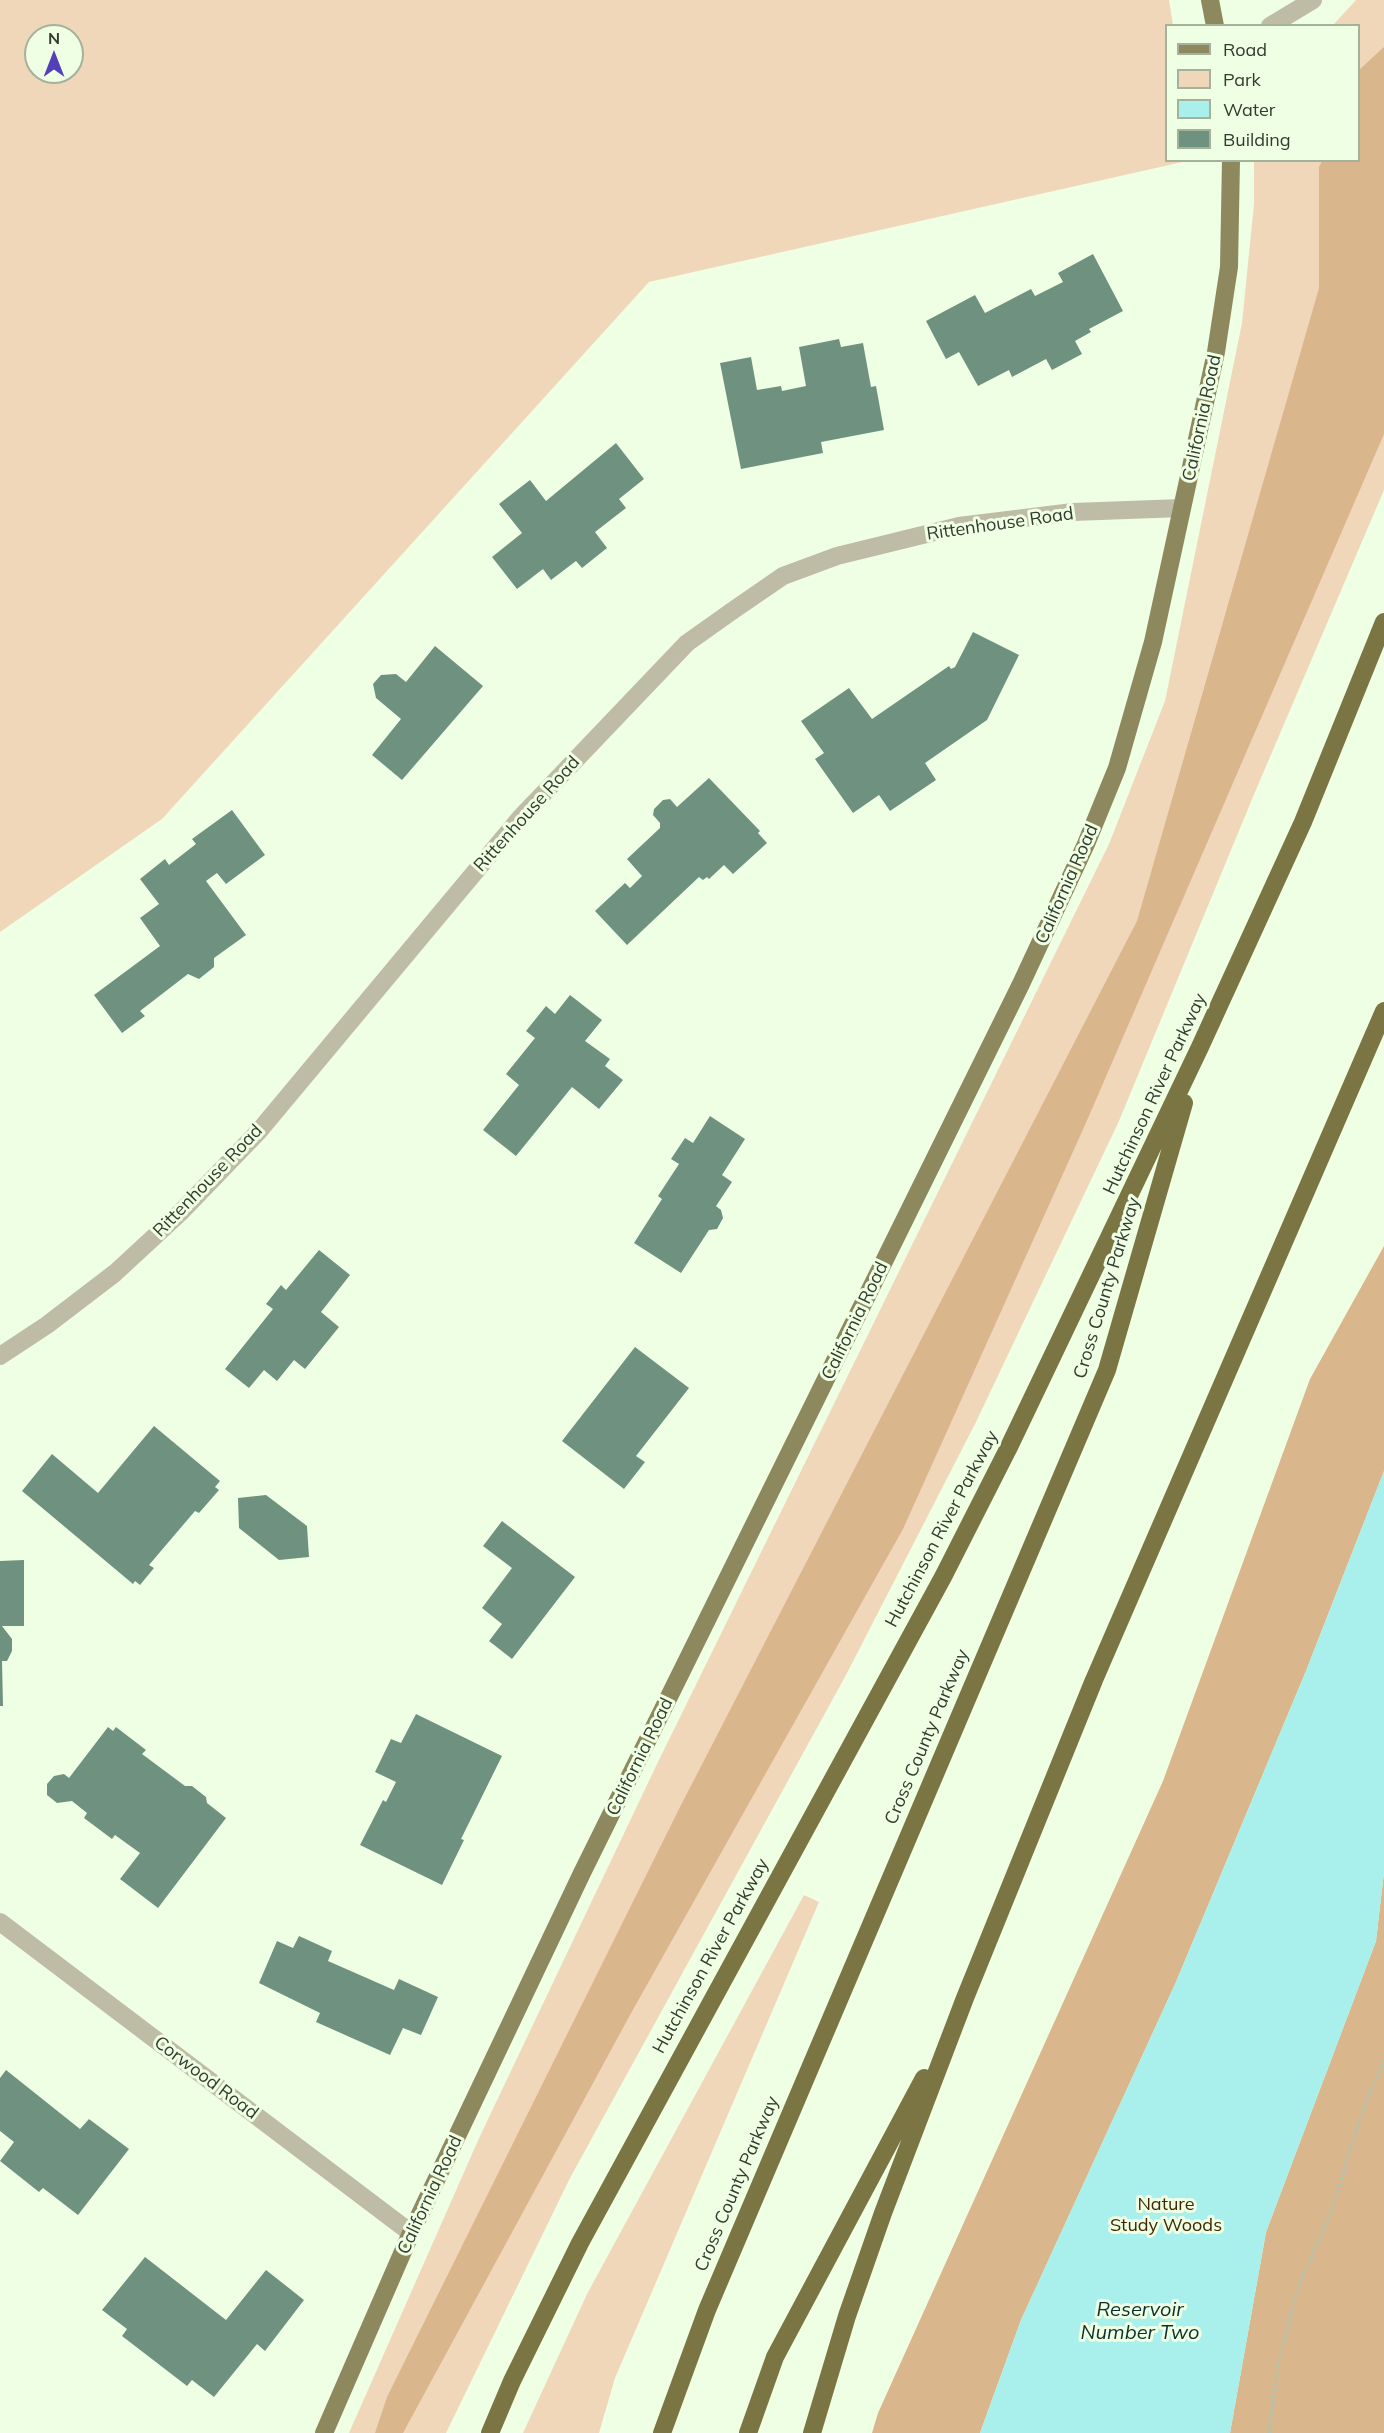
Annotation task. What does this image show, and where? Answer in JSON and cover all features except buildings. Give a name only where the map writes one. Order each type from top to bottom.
[{"type":"highway","name":"Hutchinson River Parkway","points":[[490,2433],[546,2309],[580,2243],[978,1509],[1200,1047],[1303,822],[1384,622]]},
{"type":"highway","points":[[812,2433],[847,2316],[883,2213],[960,2011],[1094,1680],[1384,1011]]},
{"type":"highway","name":"Cross County Parkway","points":[[662,2433],[716,2288],[1107,1370],[1200,1047]]},
{"type":"highway","points":[[748,2433],[775,2357],[960,2011]]},
{"type":"main road","points":[[1210,0],[1215,24]]},
{"type":"main road","name":"California Road","points":[[324,2433],[411,2233],[582,1873],[1021,984],[1086,844],[1117,768],[1138,701],[1216,352],[1229,267],[1231,162]]},
{"type":"street","points":[[1273,24],[1313,0]]},
{"type":"street","name":"Rittenhouse Road","points":[[0,1356],[47,1325],[115,1273],[180,1212],[259,1131],[520,818],[687,643],[725,615],[783,576],[837,556],[959,526],[1073,512],[1182,508]]},
{"type":"street","name":"Corwood Road","points":[[0,1923],[411,2233]]},
{"type":"path","points":[[1269,2433],[1278,2364],[1299,2286],[1332,2210],[1359,2121],[1384,2059]]},
{"type":"green space","points":[[0,0],[1169,0],[1173,24],[1165,24],[1165,162],[1183,162],[649,282],[162,819],[0,932]]},
{"type":"green space","points":[[1356,0],[1384,0],[1384,490],[1255,792],[1119,1121],[976,1422],[846,1675],[570,2178],[446,2433],[349,2433],[480,2136],[657,1764],[1109,844],[1165,701],[1242,323],[1254,204],[1254,162],[1360,162],[1360,24],[1334,24]]},
{"type":"green space","points":[[804,1895],[819,1902],[615,2378],[599,2433],[523,2433],[587,2294]]},
{"type":"shaded area","points":[[1384,47],[1384,434],[1085,1125],[903,1529],[630,2015],[403,2433],[375,2433],[387,2397],[680,1807],[1137,921],[1319,288],[1319,167],[1322,162],[1360,162],[1360,69]]},
{"type":"shaded area","points":[[1384,1246],[1384,1471],[1306,1671],[1176,1982],[1021,2320],[980,2433],[872,2433],[878,2413],[1163,1781],[1310,1379]]},
{"type":"shaded area","points":[[1384,1872],[1384,2433],[1230,2433],[1266,2232],[1376,1941]]},
{"type":"water","name":"Reservoir Number Two","points":[[1384,1471],[1384,1872],[1376,1941],[1266,2232],[1230,2433],[980,2433],[1021,2320],[1176,1982],[1306,1671]]},
{"type":"park label","name":"Nature Study Woods","points":[[1166,2215]]}]
